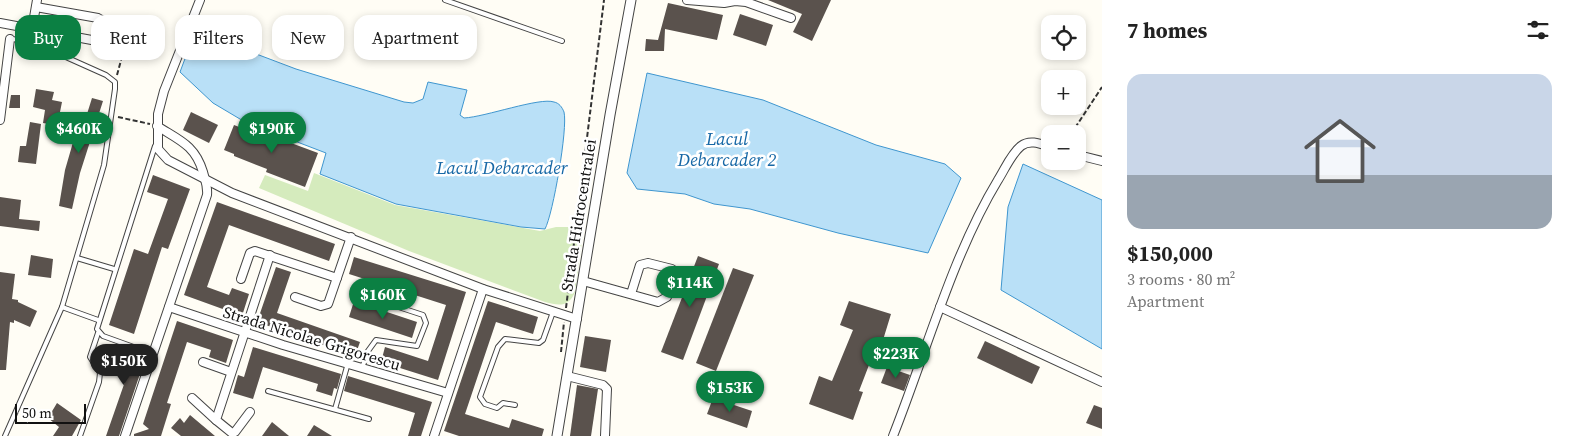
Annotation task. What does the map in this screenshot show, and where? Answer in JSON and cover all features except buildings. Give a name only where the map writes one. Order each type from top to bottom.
[{"type":"street","name":"Strada Hidrocentralei","points":[[557,436],[631,0]]},
{"type":"street","points":[[690,0],[724,3],[735,0],[791,18]]},
{"type":"street","points":[[200,1],[164,91],[157,126],[157,142],[162,155],[168,160],[232,193],[483,289],[577,319]]},
{"type":"street","points":[[36,4],[98,18],[105,22],[107,29],[103,40],[97,41],[81,38]]},
{"type":"street","points":[[0,23],[15,26]]},
{"type":"street","points":[[0,120],[10,39]]},
{"type":"street","points":[[126,436],[207,194],[200,162],[190,147],[157,126]]},
{"type":"street","points":[[893,436],[940,308],[982,206],[1015,152],[1023,144],[1035,142],[1041,144]]},
{"type":"street","points":[[1086,157],[1102,162]]},
{"type":"street","points":[[295,297],[325,305],[328,304],[351,237]]},
{"type":"street","points":[[241,279],[252,251],[337,278]]},
{"type":"street","points":[[216,420],[270,256]]},
{"type":"street","points":[[583,281],[658,302],[664,300],[667,296],[674,272],[672,269],[643,263],[640,265],[631,294]]},
{"type":"street","points":[[434,436],[483,289]]},
{"type":"street","name":"Strada Nicolae Grigorescu","points":[[169,307],[245,333],[448,393]]},
{"type":"street","points":[[940,308],[1102,382]]},
{"type":"street","points":[[203,362],[231,372]]},
{"type":"street","points":[[567,376],[603,385],[608,389],[605,436]]},
{"type":"street","points":[[192,398],[232,433],[235,432],[250,412]]},
{"type":"lane","points":[[445,0],[562,41]]},
{"type":"lane","points":[[5,436],[62,307],[104,165],[115,82],[106,75],[30,41],[10,39]]},
{"type":"lane","points":[[80,436],[100,373],[90,357],[98,333],[96,329],[98,320],[157,142]]},
{"type":"lane","points":[[77,258],[114,269]]},
{"type":"lane","points":[[362,368],[372,343],[376,340],[417,346],[426,323],[423,315],[365,296]]},
{"type":"lane","points":[[62,307],[98,320]]},
{"type":"lane","points":[[516,405],[503,403],[497,408],[485,404],[480,397],[498,347],[505,339],[539,343],[543,340],[553,312]]},
{"type":"lane","points":[[98,333],[154,354]]},
{"type":"lane","points":[[335,409],[348,363]]},
{"type":"lane","points":[[268,391],[369,419]]},
{"type":"path","points":[[560,357],[604,0]]},
{"type":"path","points":[[115,82],[121,60]]},
{"type":"path","points":[[1077,125],[1102,88]]},
{"type":"path","points":[[112,116],[157,126]]},
{"type":"green space","points":[[314,173],[395,205],[540,231],[556,227],[584,227],[573,297],[563,304],[545,302],[409,251],[259,188],[265,175],[308,191]]},
{"type":"water","name":"Lacul Debarcader","points":[[262,56],[296,69],[404,102],[413,103],[423,99],[428,82],[467,90],[460,115],[464,118],[537,102],[557,103],[564,112],[564,135],[556,190],[545,229],[521,227],[396,204],[320,174],[326,153],[245,122],[213,103],[180,72],[184,60],[262,60]]},
{"type":"water","name":"Lacul Debarcader 2","points":[[647,73],[763,100],[876,145],[945,164],[961,178],[928,253],[838,233],[750,209],[714,204],[685,194],[637,189],[627,173]]},
{"type":"water","points":[[1023,164],[1102,200],[1102,349],[1001,290],[1008,207]]}]
